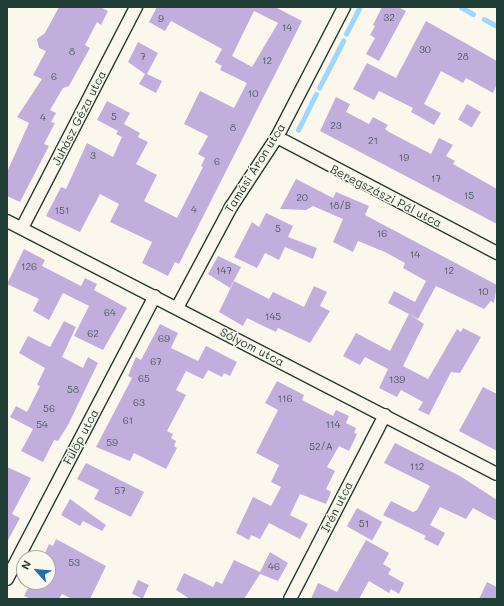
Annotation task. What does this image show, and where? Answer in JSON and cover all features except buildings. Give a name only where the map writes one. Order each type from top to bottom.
[{"type":"street","name":"Juhász Géza utca","points":[[22,228],[136,7]]},
{"type":"street","name":"Tamási Áron utca","points":[[176,308],[227,212],[276,137],[344,7]]},
{"type":"street","name":"Beregszászi Pál utca","points":[[276,137],[497,253]]},
{"type":"street","name":"Sólyom utca","points":[[7,220],[497,474]]},
{"type":"street","name":"Fülöp utca","points":[[7,578],[155,296]]},
{"type":"street","name":"Irén utca","points":[[290,599],[385,416]]},
{"type":"waterway","points":[[346,34],[360,7]]},
{"type":"waterway","points":[[461,7],[473,14]]},
{"type":"waterway","points":[[484,19],[497,26]]},
{"type":"waterway","points":[[319,88],[343,41]]},
{"type":"waterway","points":[[298,130],[316,94]]}]
